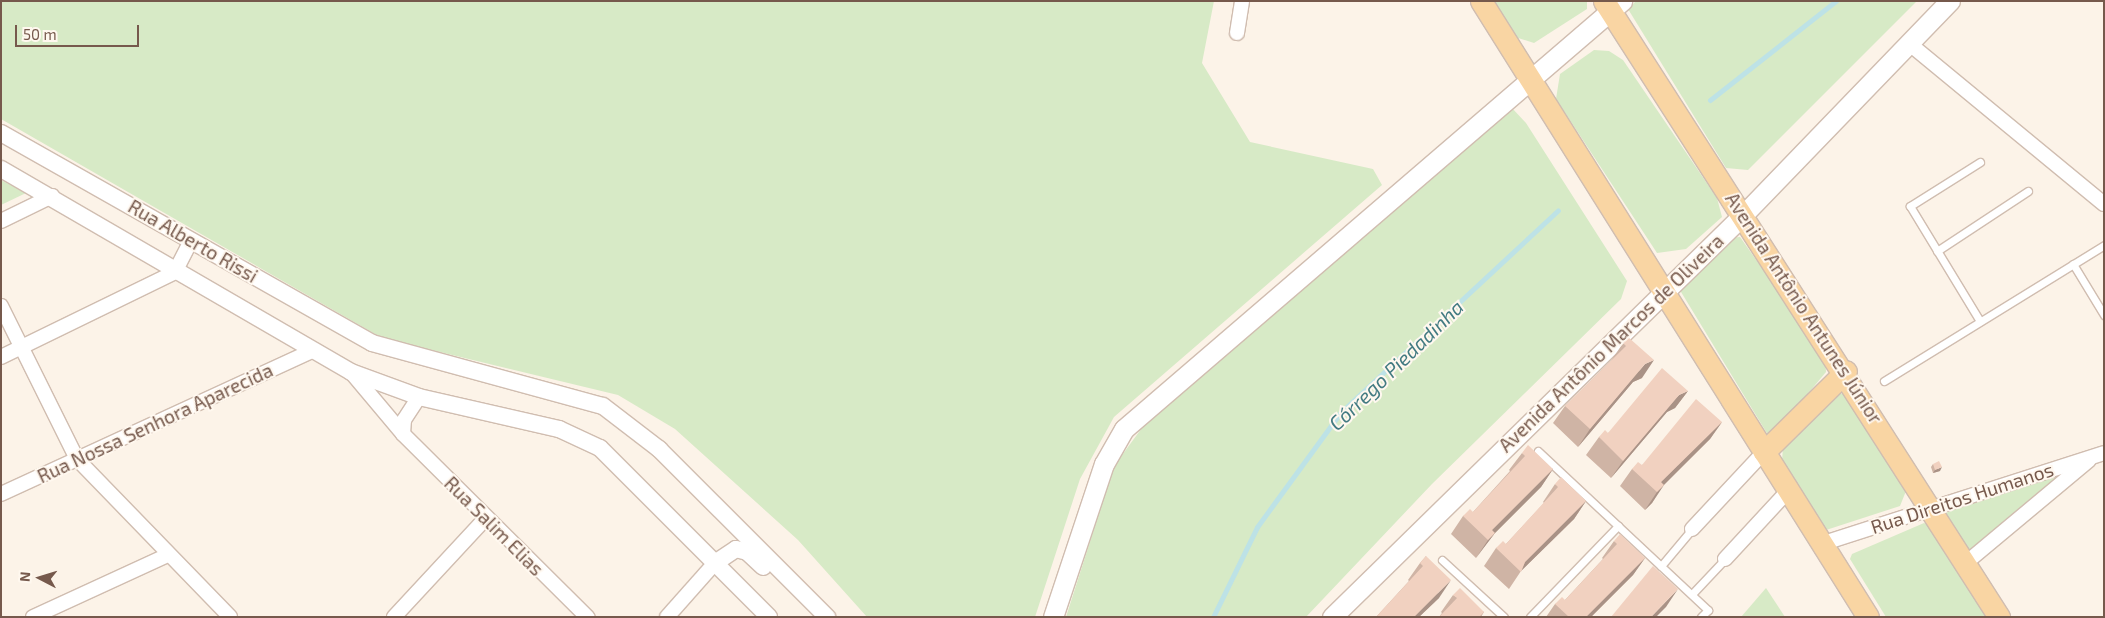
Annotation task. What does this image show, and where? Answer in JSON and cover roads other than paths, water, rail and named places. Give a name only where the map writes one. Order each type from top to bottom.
[{"type":"main road","points":[[1481,1],[1868,617]]},
{"type":"main road","name":"Avenida Antônio Marcos de Oliveira","points":[[1332,617],[1743,214],[1911,45],[1950,1]]},
{"type":"main road","points":[[1053,617],[1104,464],[1124,429],[1530,80],[1612,5]]},
{"type":"main road","name":"Avenida Antônio Antunes Júnior","points":[[1612,5],[1743,214],[1932,506],[2000,617]]},
{"type":"main road","points":[[1764,452],[1846,372]]},
{"type":"street","points":[[1236,33],[1242,1]]},
{"type":"street","points":[[1911,45],[2104,204]]},
{"type":"street","name":"Rua Alberto Rissi","points":[[1,133],[385,348],[603,406],[659,449],[827,617]]},
{"type":"street","name":"Rua Alberto Rissi","points":[[1,169],[52,196],[310,352],[351,372],[419,397],[559,429],[593,444],[619,463],[770,617]]},
{"type":"street","points":[[1,221],[52,196]]},
{"type":"street","points":[[1,357],[175,272],[191,241]]},
{"type":"street","points":[[1,306],[77,459],[230,617]]},
{"type":"street","name":"Rua Nossa Senhora Aparecida","points":[[1,494],[310,352]]},
{"type":"street","name":"Rua Salim Elias","points":[[351,372],[402,434],[485,519],[587,617]]},
{"type":"street","points":[[402,434],[404,420],[419,397]]},
{"type":"street","points":[[1692,529],[1764,452]]},
{"type":"street","points":[[1967,562],[2100,454]]},
{"type":"street","name":"Rua Direitos Humanos","points":[[1821,544],[1932,506],[2100,454]]},
{"type":"street","points":[[1725,558],[1788,491]]},
{"type":"street","points":[[402,614],[485,519]]},
{"type":"street","points":[[667,617],[715,563],[731,549],[747,552],[782,586],[801,591]]},
{"type":"street","points":[[33,617],[168,555]]},
{"type":"lane","points":[[1980,162],[1910,206],[1980,321]]},
{"type":"lane","points":[[1937,251],[2028,191]]},
{"type":"lane","points":[[1884,381],[2104,245]]},
{"type":"lane","points":[[2073,264],[2104,315]]},
{"type":"lane","points":[[1538,452],[1708,610],[1701,617]]},
{"type":"lane","points":[[1530,617],[1618,526]]},
{"type":"lane","points":[[1661,566],[1692,529]]},
{"type":"lane","points":[[1692,594],[1725,558]]},
{"type":"lane","points":[[1442,560],[1504,617]]},
{"type":"waterway","name":"Córrego Piedadinha","points":[[1710,100],[1836,1]]},
{"type":"waterway","name":"Córrego Piedadinha","points":[[1213,617],[1257,527],[1341,412],[1558,210]]}]
